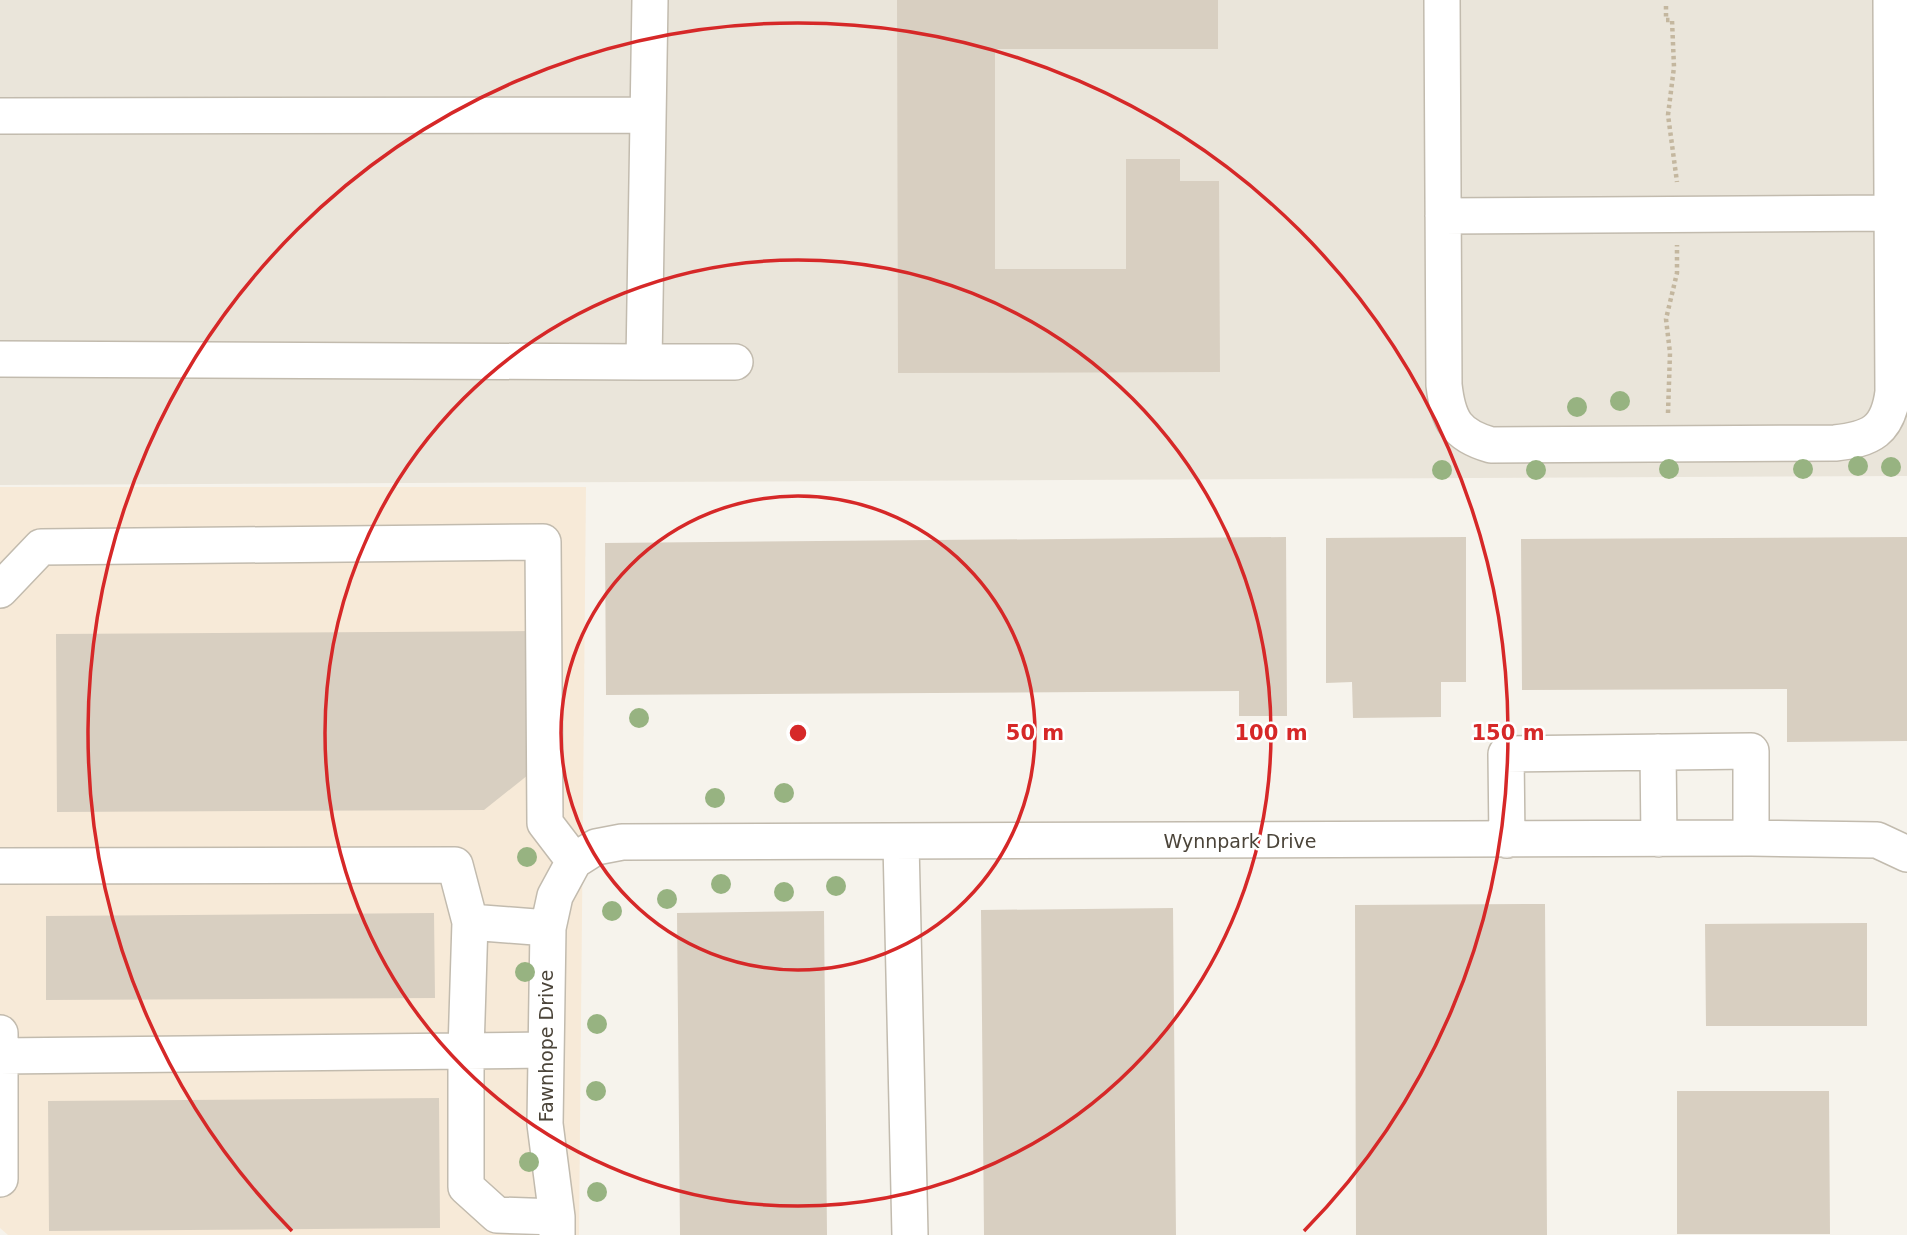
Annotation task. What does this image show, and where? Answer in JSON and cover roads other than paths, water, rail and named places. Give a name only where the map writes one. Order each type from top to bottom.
[{"type":"street","points":[[644,362],[650,0]]},
{"type":"street","points":[[1442,0],[1444,385],[1447,405],[1455,425],[1470,439],[1491,445],[1835,443],[1859,440],[1880,428],[1890,410],[1893,392],[1891,0]]},
{"type":"street","points":[[0,116],[648,115]]},
{"type":"street","points":[[1443,216],[1891,213]]},
{"type":"street","points":[[0,359],[735,362]]},
{"type":"street","points":[[0,590],[41,547],[543,542],[545,823],[574,861]]},
{"type":"street","points":[[1507,840],[1506,754],[1751,751],[1751,838]]},
{"type":"street","points":[[1658,752],[1659,839]]},
{"type":"street","name":"Wynnpark Drive","points":[[574,861],[596,847],[622,842],[1751,838],[1877,840],[1907,854]]},
{"type":"street","points":[[901,843],[910,1235]]},
{"type":"street","name":"Fawnhope Drive","points":[[557,1226],[545,1124],[548,928],[555,896],[574,861]]},
{"type":"street","points":[[0,866],[455,865],[470,922],[466,1187],[497,1215],[557,1226]]},
{"type":"street","points":[[470,922],[548,928]]},
{"type":"street","points":[[0,1033],[1,1177]]},
{"type":"street","points":[[0,1056],[545,1050]]}]
